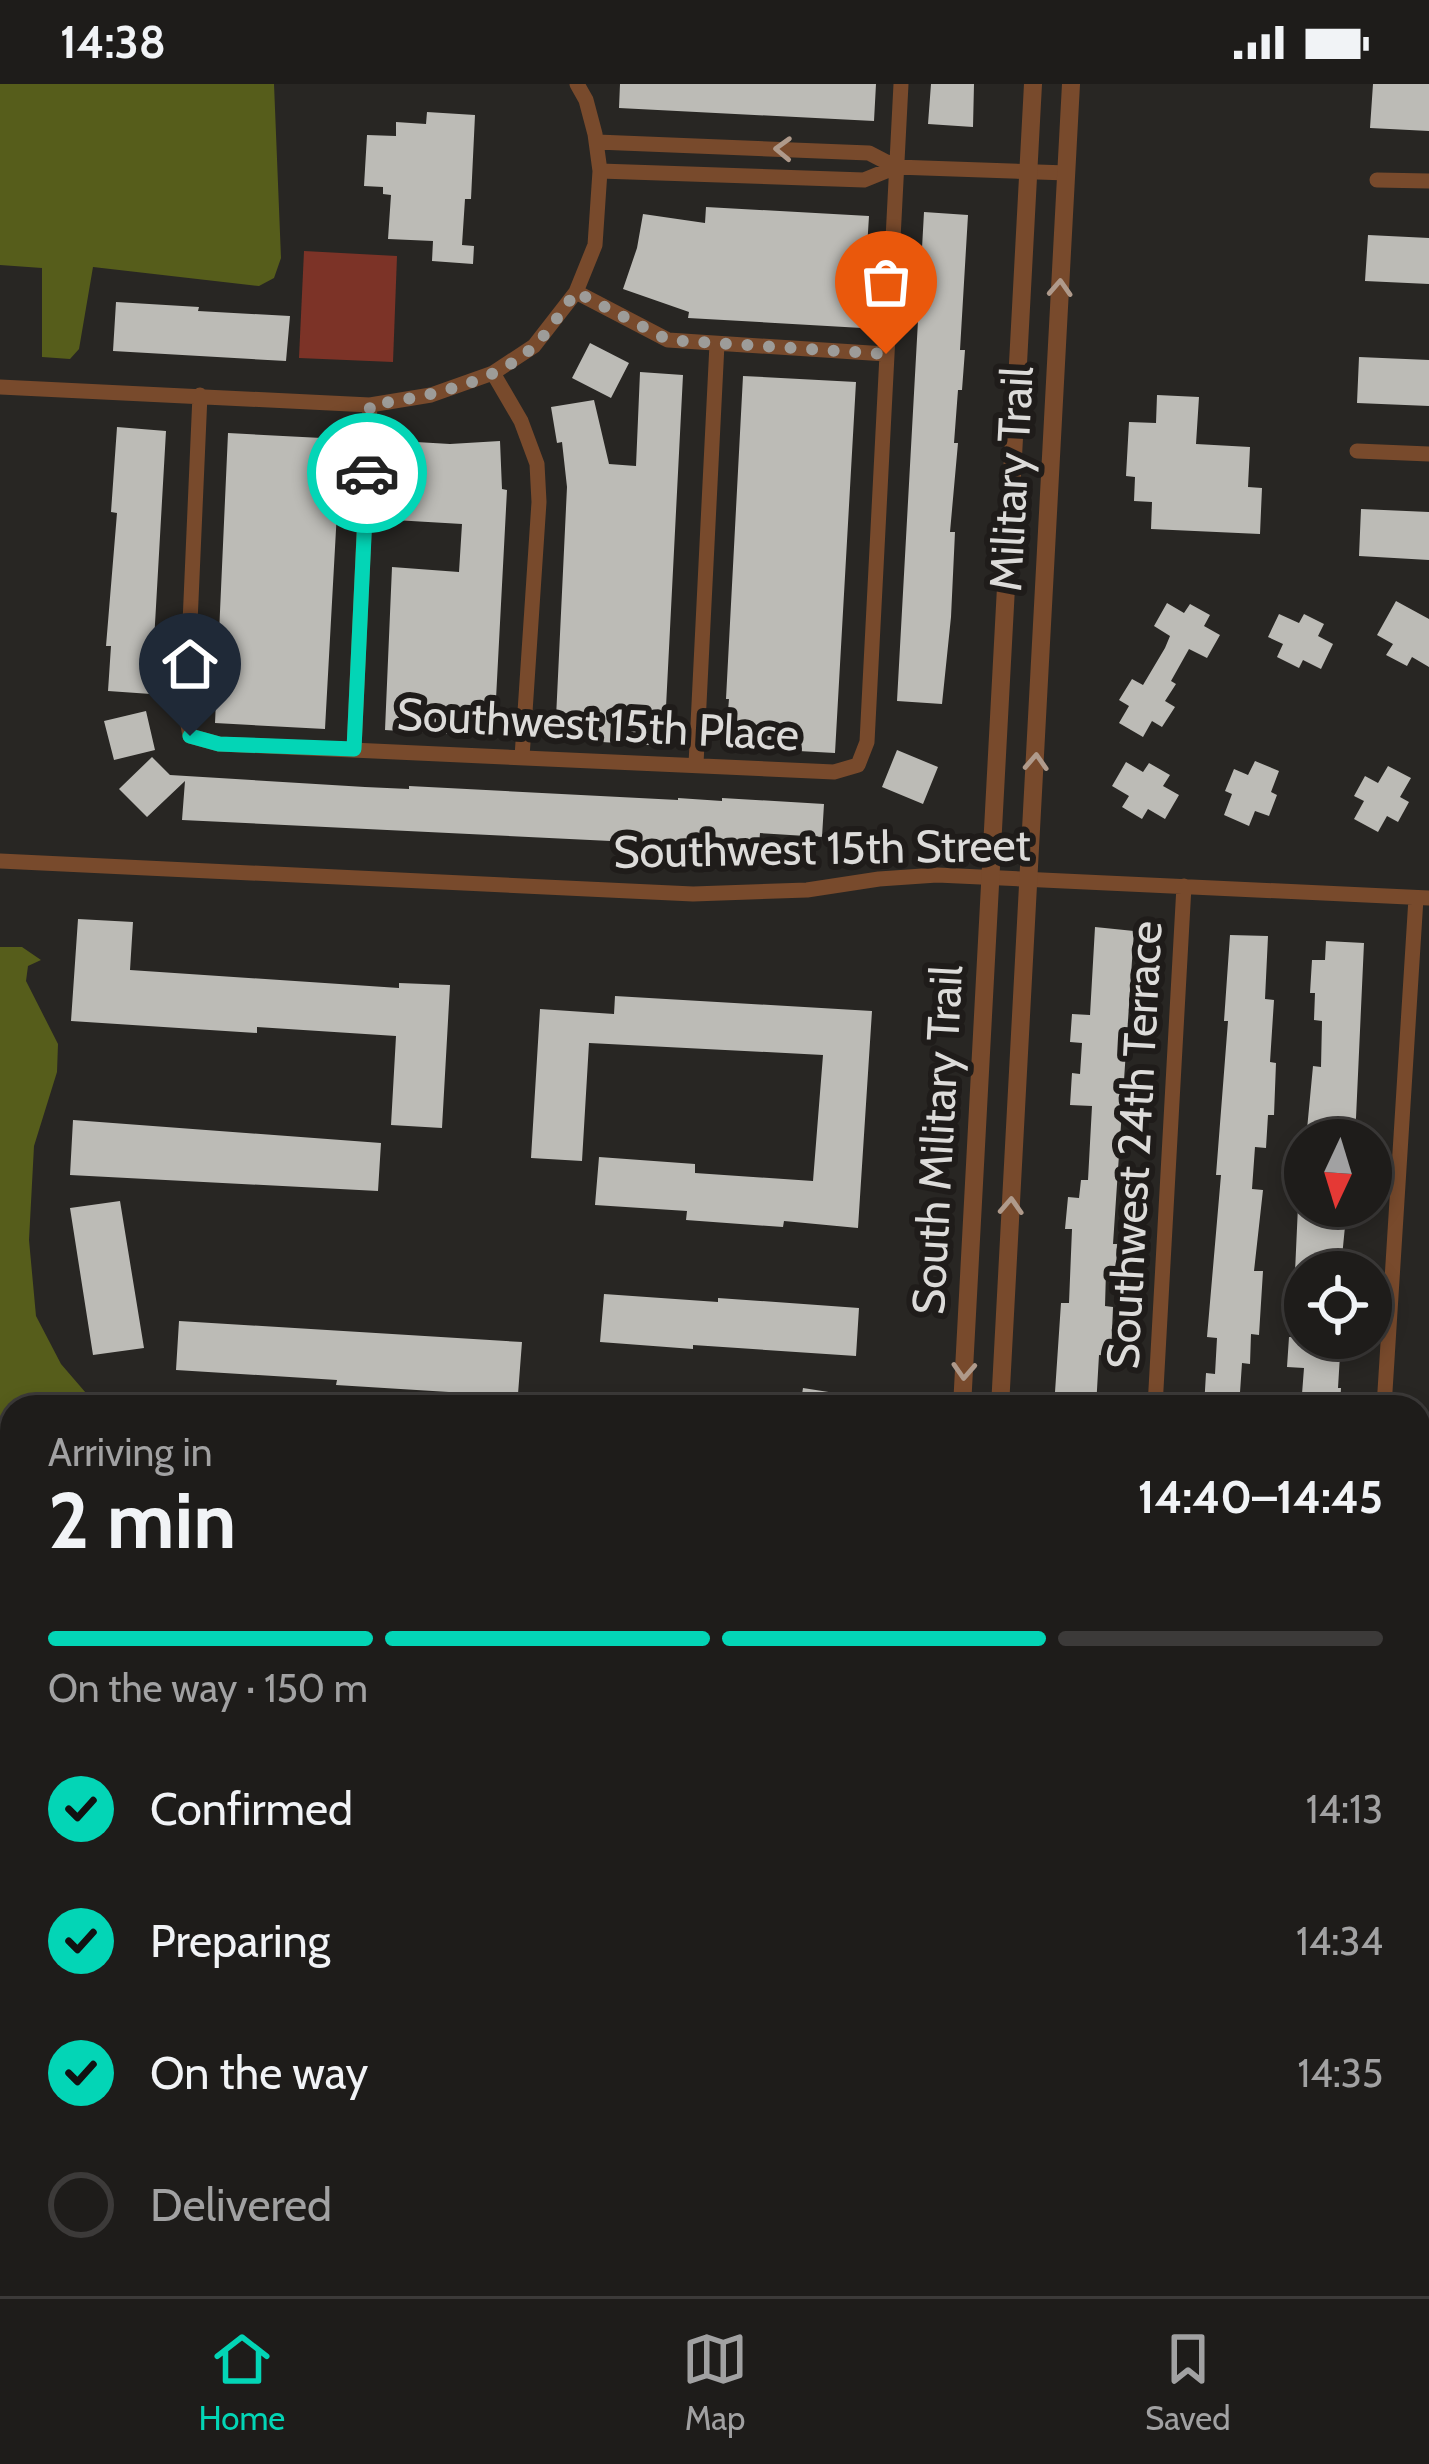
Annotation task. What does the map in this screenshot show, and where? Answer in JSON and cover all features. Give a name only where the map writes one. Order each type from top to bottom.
[{"type":"street","points":[[0,387],[370,405],[431,395],[493,373],[534,346],[576,292],[595,245],[597,142],[577,84]]},
{"type":"street","points":[[576,292],[668,340],[886,354],[902,84]]},
{"type":"street","name":"Military Trail","points":[[990,877],[1033,84]]},
{"type":"street","name":"Military Trail","points":[[1030,879],[1071,84]]},
{"type":"street","points":[[597,142],[868,153],[896,167],[1066,173]]},
{"type":"street","points":[[600,171],[864,181],[896,167]]},
{"type":"street","points":[[1377,180],[1429,181]]},
{"type":"street","points":[[696,764],[717,344]]},
{"type":"street","name":"Southwest 15th Place","points":[[200,395],[186,714],[190,736],[219,744],[835,772],[859,765],[867,742],[886,354]]},
{"type":"street","points":[[493,373],[521,421],[537,464],[539,502],[522,757]]},
{"type":"street","points":[[354,749],[370,405]]},
{"type":"street","points":[[1357,451],[1429,454]]},
{"type":"street","name":"Southwest 15th Street","points":[[0,861],[693,894],[807,890],[937,875],[1423,898]]},
{"type":"street","name":"South Military Trail","points":[[963,1395],[990,877]]},
{"type":"street","name":"South Military Trail","points":[[1001,1395],[1030,879]]},
{"type":"street","name":"Southwest 24th Terrace","points":[[1156,1395],[1184,886]]},
{"type":"street","points":[[1385,1395],[1423,898]]},
{"type":"shaded area","points":[[0,84],[274,84],[281,258],[274,278],[259,286],[93,267],[79,349],[70,359],[42,357],[42,268],[0,265]]},
{"type":"shaded area","points":[[304,251],[397,256],[393,362],[299,358]]},
{"type":"shaded area","points":[[0,947],[22,947],[41,960],[28,966],[26,981],[58,1044],[57,1072],[34,1146],[29,1240],[36,1316],[61,1364],[88,1395],[0,1395]]},
{"type":"building","points":[[620,84],[876,84],[874,121],[619,108]]},
{"type":"building","points":[[931,84],[974,84],[973,127],[928,124]]},
{"type":"building","points":[[1373,84],[1429,84],[1429,131],[1370,128]]},
{"type":"building","points":[[427,112],[475,115],[471,199],[465,199],[462,245],[474,246],[473,264],[432,261],[433,241],[388,239],[391,195],[383,194],[383,187],[364,186],[367,135],[396,136],[396,122],[426,124]]},
{"type":"building","points":[[706,207],[869,216],[862,328],[688,318],[689,312],[623,289],[643,214],[705,223]]},
{"type":"building","points":[[924,212],[968,215],[960,350],[965,350],[962,390],[958,390],[950,532],[955,532],[951,617],[942,704],[897,701]]},
{"type":"building","points":[[1368,235],[1429,238],[1429,284],[1365,281]]},
{"type":"building","points":[[116,302],[290,316],[286,361],[113,351]]},
{"type":"building","points":[[590,343],[629,363],[611,398],[572,378]]},
{"type":"building","points":[[1359,357],[1429,360],[1429,406],[1357,403]]},
{"type":"building","points":[[640,372],[683,375],[664,746],[555,739],[567,487],[562,442],[557,443],[551,407],[594,400],[609,464],[636,466]]},
{"type":"building","points":[[743,376],[856,382],[835,753],[725,747]]},
{"type":"building","points":[[1157,395],[1199,397],[1196,444],[1250,447],[1248,487],[1262,488],[1260,534],[1151,529],[1152,502],[1134,501],[1135,477],[1126,476],[1129,422],[1156,423]]},
{"type":"building","points":[[117,427],[166,431],[151,694],[108,691]]},
{"type":"building","points":[[228,433],[341,439],[325,729],[215,723]]},
{"type":"building","points":[[399,441],[500,441],[502,489],[507,490],[494,737],[385,730],[392,567],[459,572],[462,524],[394,520]]},
{"type":"building","points":[[1361,509],[1429,512],[1429,560],[1359,556]]},
{"type":"building","points":[[1396,601],[1429,619],[1429,667],[1412,657],[1407,666],[1386,655],[1393,644],[1377,635]]},
{"type":"building","points":[[1167,603],[1184,613],[1190,604],[1210,615],[1204,626],[1220,635],[1207,658],[1189,649],[1165,701],[1175,707],[1162,727],[1152,721],[1143,737],[1119,723],[1129,706],[1119,700],[1132,679],[1143,685],[1165,648],[1170,636],[1154,626]]},
{"type":"building","points":[[1279,614],[1299,623],[1304,614],[1324,624],[1318,636],[1333,644],[1321,669],[1303,660],[1299,668],[1277,657],[1283,644],[1268,637]]},
{"type":"building","points":[[146,711],[155,750],[114,760],[104,721]]},
{"type":"building","points":[[897,750],[938,767],[923,804],[882,787]]},
{"type":"building","points":[[152,757],[170,775],[824,804],[822,837],[760,833],[759,845],[713,842],[713,846],[182,820],[185,781],[147,817],[119,789]]},
{"type":"building","points":[[1255,761],[1279,771],[1271,792],[1277,795],[1269,816],[1255,811],[1249,826],[1224,815],[1232,794],[1225,791],[1234,769],[1248,775]]},
{"type":"building","points":[[1126,762],[1143,772],[1149,763],[1170,775],[1163,786],[1179,795],[1165,819],[1148,809],[1142,819],[1122,807],[1129,796],[1112,786]]},
{"type":"building","points":[[1388,766],[1411,778],[1400,797],[1409,802],[1398,822],[1387,816],[1378,832],[1354,819],[1364,801],[1354,796],[1365,776],[1378,783]]},
{"type":"building","points":[[78,919],[133,922],[130,970],[399,988],[399,983],[450,985],[442,1128],[391,1125],[396,1036],[71,1021]]},
{"type":"building","points":[[1095,927],[1134,931],[1113,1244],[1117,1244],[1116,1271],[1106,1271],[1105,1306],[1113,1307],[1111,1356],[1099,1355],[1097,1395],[1055,1395],[1061,1303],[1069,1303],[1072,1229],[1065,1229],[1068,1197],[1079,1198],[1081,1180],[1088,1180],[1092,1106],[1070,1105],[1072,1073],[1080,1074],[1082,1043],[1070,1042],[1072,1014],[1090,1015]]},
{"type":"building","points":[[1230,935],[1268,936],[1265,999],[1274,1000],[1270,1062],[1276,1063],[1274,1115],[1268,1115],[1266,1148],[1255,1147],[1252,1189],[1263,1190],[1254,1271],[1263,1271],[1259,1335],[1251,1334],[1250,1364],[1242,1363],[1240,1395],[1205,1395],[1206,1373],[1215,1374],[1217,1338],[1207,1337],[1221,1175],[1216,1175],[1228,1021],[1224,1021]]},
{"type":"building","points":[[1326,941],[1364,943],[1356,1119],[1308,1119],[1313,1066],[1321,1067],[1322,1021],[1314,1020],[1312,960],[1325,960]]},
{"type":"building","points":[[615,996],[872,1011],[858,1228],[686,1220],[687,1211],[595,1205],[599,1157],[695,1164],[695,1173],[813,1181],[823,1055],[589,1043],[582,1161],[531,1158],[540,1009],[614,1014]]},
{"type":"building","points":[[73,1120],[381,1143],[378,1191],[70,1175]]},
{"type":"building","points":[[120,1201],[144,1348],[93,1355],[70,1208]]},
{"type":"building","points":[[1297,1227],[1345,1227],[1343,1251],[1296,1251]]},
{"type":"building","points":[[604,1294],[859,1308],[856,1356],[600,1342]]},
{"type":"building","points":[[179,1321],[522,1342],[518,1395],[465,1395],[336,1385],[337,1380],[176,1370]]},
{"type":"building","points":[[1288,1359],[1340,1359],[1341,1395],[1302,1395],[1304,1368],[1287,1367]]},
{"type":"building","points":[[803,1388],[848,1395],[802,1395]]},
{"type":"way so far","points":[[367,473],[370,405],[431,395],[493,373],[534,346],[576,292],[668,340],[886,354]]},
{"type":"route","points":[[190,736],[219,744],[354,749],[367,473]]}]
